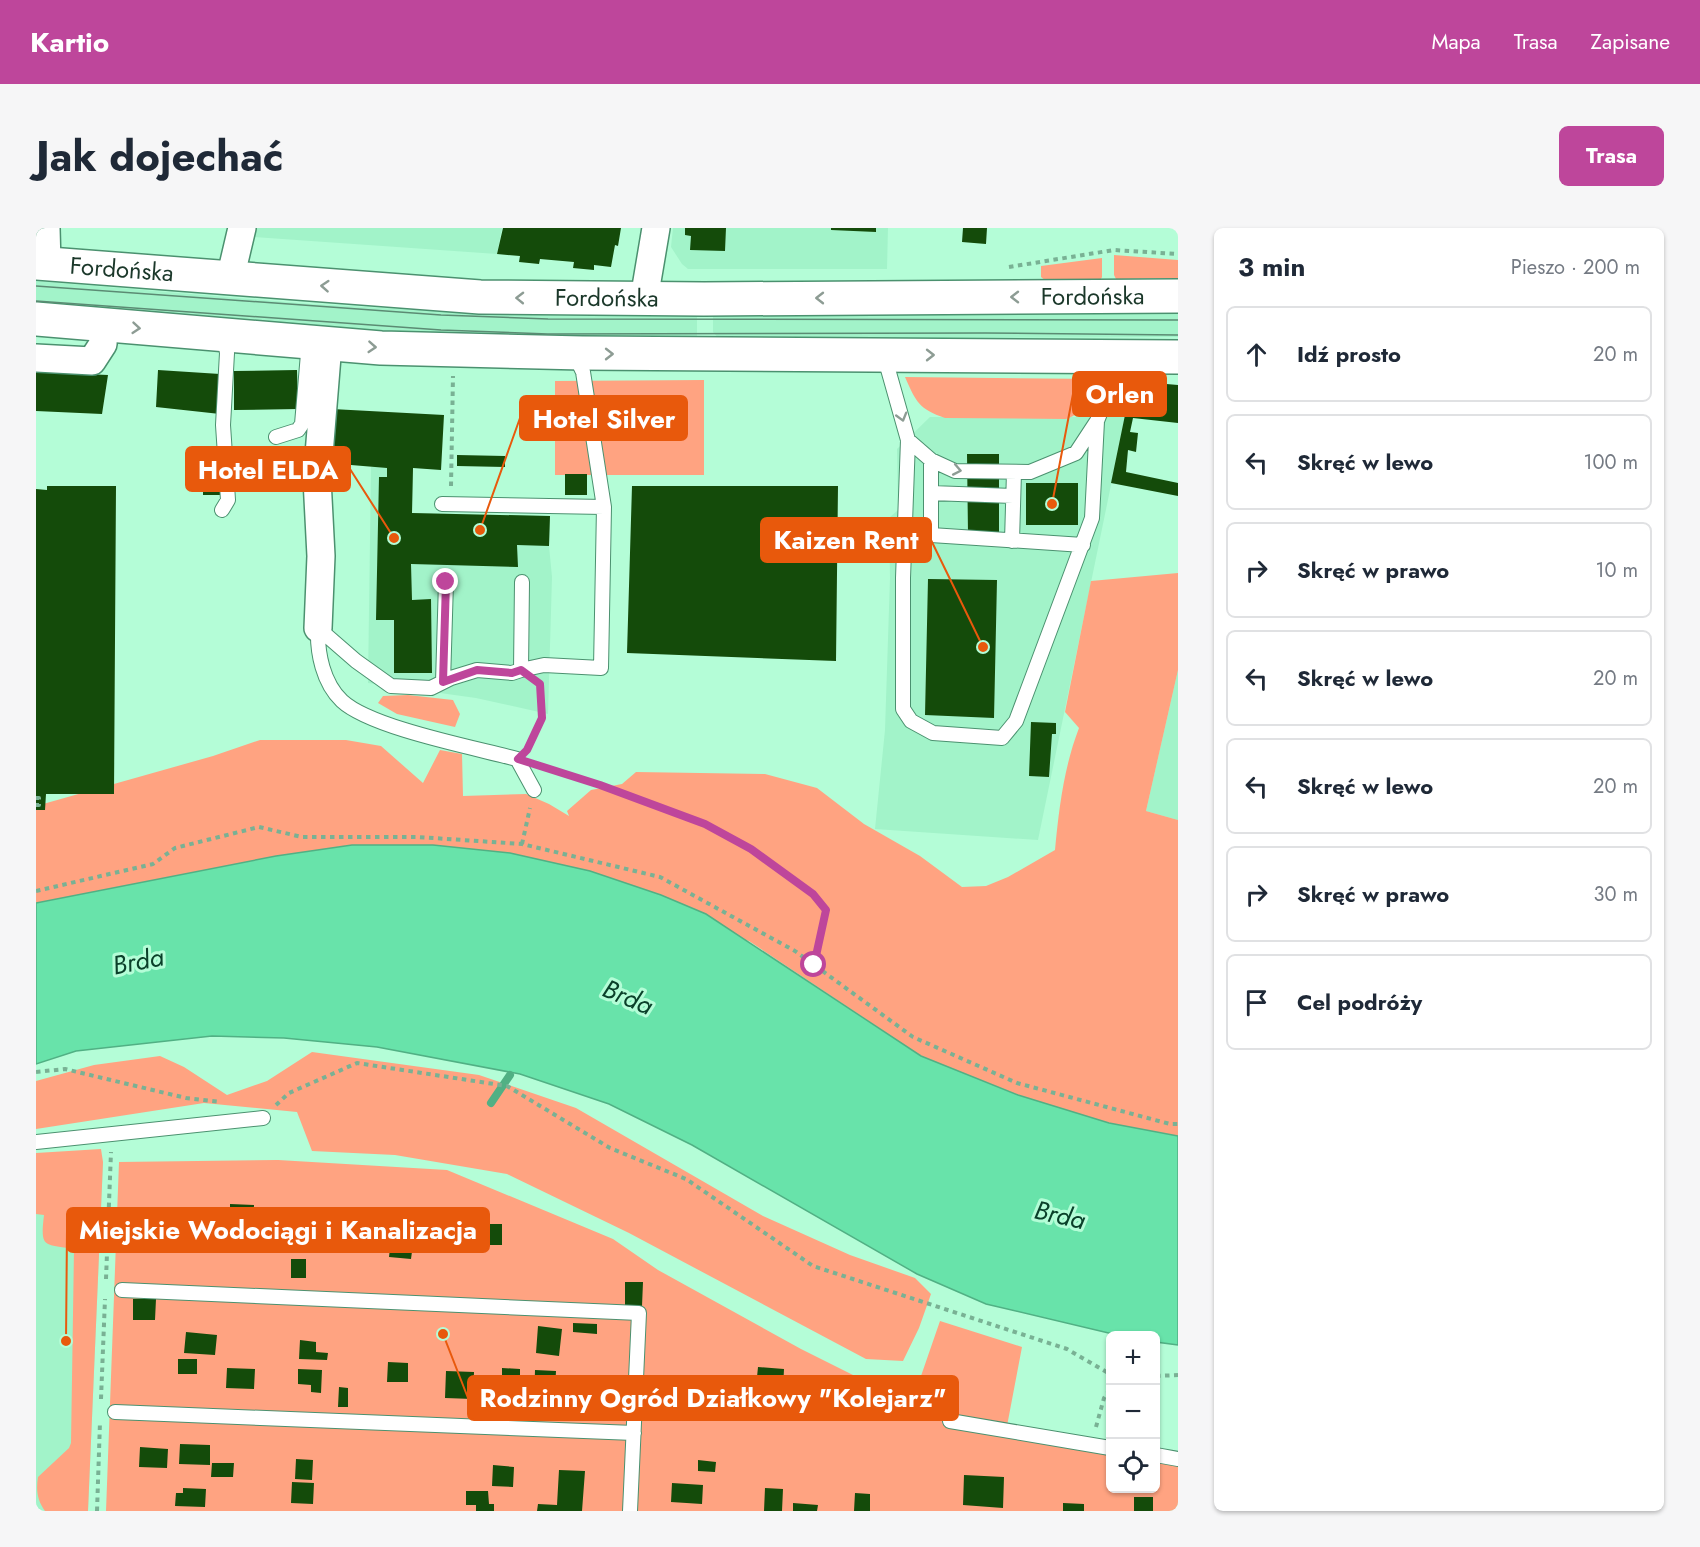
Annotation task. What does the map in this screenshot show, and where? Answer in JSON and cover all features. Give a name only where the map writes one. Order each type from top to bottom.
[{"type":"main road","name":"Fordońska","points":[[42,264],[480,297],[644,299],[1178,296]]},
{"type":"main road","points":[[36,319],[381,348],[573,353],[1178,357]]},
{"type":"street","points":[[42,264],[46,228]]},
{"type":"street","points":[[230,279],[242,228]]},
{"type":"street","points":[[644,299],[656,228]]},
{"type":"street","points":[[36,358],[92,362],[103,344],[104,325]]},
{"type":"street","points":[[318,628],[321,556],[317,480],[319,343]]},
{"type":"lane","points":[[222,510],[228,500],[223,425],[226,353],[224,335]]},
{"type":"lane","points":[[276,437],[298,430],[302,424],[319,343]]},
{"type":"lane","points":[[318,628],[391,687],[431,688],[477,670],[512,673],[544,665],[601,668],[604,507],[583,372],[573,353]]},
{"type":"lane","points":[[884,355],[908,440],[903,578],[903,709],[911,721],[933,733],[1002,738],[1016,721],[1092,518],[1098,421]]},
{"type":"lane","points":[[908,440],[931,460],[955,471],[1030,472],[1076,453],[1098,421],[1123,356]]},
{"type":"lane","points":[[931,460],[931,536],[1083,545]]},
{"type":"lane","points":[[1012,541],[1014,472]]},
{"type":"lane","points":[[931,493],[1013,496]]},
{"type":"lane","points":[[447,504],[604,507]]},
{"type":"lane","points":[[443,682],[446,582]]},
{"type":"lane","points":[[521,670],[522,582]]},
{"type":"lane","points":[[318,628],[317,647],[328,681],[342,700],[362,714],[413,731],[518,759],[534,790]]},
{"type":"lane","points":[[36,1142],[263,1118]]},
{"type":"lane","points":[[122,1290],[639,1314],[630,1511]]},
{"type":"lane","points":[[115,1412],[634,1433]]},
{"type":"lane","points":[[950,1421],[1106,1447]]},
{"type":"lane","points":[[1160,1456],[1178,1459]]},
{"type":"path","points":[[1003,268],[1114,250],[1178,254]]},
{"type":"path","points":[[447,504],[453,368]]},
{"type":"path","points":[[521,670],[540,684],[542,718],[527,750],[518,759],[600,785],[705,824],[751,849],[813,894],[826,910],[814,965]]},
{"type":"path","points":[[522,844],[534,790]]},
{"type":"path","points":[[36,798],[39,798],[39,805],[36,805]]},
{"type":"path","points":[[36,891],[153,864],[175,848],[260,827],[302,837],[418,837],[522,844],[660,877],[795,951],[913,1037],[1017,1083],[1170,1124],[1178,1124]]},
{"type":"path","points":[[263,1118],[289,1093],[357,1063],[507,1086],[610,1148],[686,1179],[813,1266],[1067,1349],[1106,1372]]},
{"type":"path","points":[[36,1072],[65,1069],[178,1096],[223,1102]]},
{"type":"path","points":[[101,1406],[110,1162]]},
{"type":"path","points":[[1160,1376],[1178,1375]]},
{"type":"path","points":[[1094,1435],[1106,1395]]},
{"type":"path","points":[[97,1511],[100,1418]]},
{"type":"shaded area","points":[[257,228],[502,228],[497,254],[254,237]]},
{"type":"shaded area","points":[[673,228],[888,228],[887,269],[688,269],[671,247]]},
{"type":"shaded area","points":[[1114,255],[1178,260],[1178,278],[1116,279]]},
{"type":"shaded area","points":[[1102,258],[1100,281],[1046,281],[1041,277],[1041,266]]},
{"type":"shaded area","points":[[36,281],[311,304],[470,313],[559,316],[697,316],[697,339],[410,334],[36,305]]},
{"type":"shaded area","points":[[1178,312],[1178,337],[719,339],[713,332],[713,316]]},
{"type":"shaded area","points":[[905,377],[1100,379],[1088,404],[1078,413],[1066,419],[945,418],[919,404]]},
{"type":"shaded area","points":[[704,380],[704,475],[555,475],[555,381]]},
{"type":"shaded area","points":[[930,417],[1125,417],[1038,840],[875,829],[885,730],[890,578],[889,518],[898,510],[897,449]]},
{"type":"shaded area","points":[[371,467],[413,468],[412,513],[550,516],[549,546],[552,577],[548,714],[476,698],[368,683]]},
{"type":"shaded area","points":[[1178,573],[1178,670],[1146,811],[1178,820],[1178,1136],[1109,1123],[1018,1095],[921,1056],[749,941],[352,845],[276,856],[36,903],[36,806],[213,756],[260,740],[346,740],[381,746],[423,783],[440,750],[462,754],[463,796],[526,794],[569,816],[567,811],[591,790],[622,784],[636,772],[765,774],[817,788],[864,824],[920,856],[962,887],[986,886],[1008,877],[1055,850],[1063,788],[1069,758],[1079,728],[1065,712],[1091,581]]},
{"type":"shaded area","points":[[1178,670],[1178,820],[1146,811]]},
{"type":"shaded area","points":[[408,695],[453,700],[460,714],[455,727],[397,714],[378,703],[383,696]]},
{"type":"shaded area","points":[[312,1052],[479,1075],[576,1108],[763,1216],[850,1255],[915,1278],[931,1294],[919,1328],[903,1361],[866,1359],[629,1233],[507,1174],[395,1155],[312,1151],[297,1112],[204,1103],[36,1129],[36,1081],[94,1065],[160,1056],[184,1067],[227,1095],[267,1081]]},
{"type":"shaded area","points":[[101,1149],[103,1162],[88,1511],[45,1511],[38,1495],[38,1477],[69,1448],[71,1443],[74,1249],[50,1245],[44,1239],[44,1215],[36,1214],[36,1153]]},
{"type":"shaded area","points":[[278,1160],[447,1170],[613,1239],[658,1270],[801,1349],[912,1402],[940,1321],[1022,1347],[1007,1426],[1106,1442],[1106,1493],[1160,1493],[1160,1451],[1178,1454],[1178,1511],[106,1511],[119,1162]]},
{"type":"shaded area","points":[[103,1162],[88,1511],[36,1511],[36,1171]]},
{"type":"water","name":"Brda","points":[[352,845],[433,845],[510,853],[590,871],[661,895],[706,914],[921,1056],[1018,1095],[1109,1123],[1178,1136],[1178,1345],[1160,1343],[1160,1331],[1106,1332],[986,1304],[917,1274],[692,1145],[609,1104],[520,1074],[377,1047],[284,1038],[212,1036],[76,1051],[36,1064],[36,903],[276,856]]},
{"type":"building","points":[[503,228],[621,228],[611,267],[594,265],[594,270],[573,268],[574,262],[540,259],[539,264],[519,262],[520,256],[497,254]]},
{"type":"building","points":[[685,228],[726,228],[725,251],[690,250],[691,236],[685,235]]},
{"type":"building","points":[[831,228],[876,228],[876,232],[831,230]]},
{"type":"building","points":[[963,228],[987,228],[986,244],[962,242]]},
{"type":"building","points":[[158,370],[220,374],[220,414],[156,407]]},
{"type":"building","points":[[297,370],[298,409],[234,410],[234,371]]},
{"type":"building","points":[[36,372],[108,375],[102,414],[36,411]]},
{"type":"building","points":[[1132,381],[1178,385],[1178,423],[1133,418],[1130,432],[1138,433],[1136,452],[1128,450],[1126,472],[1178,483],[1178,496],[1111,483]]},
{"type":"building","points":[[332,409],[444,415],[441,470],[413,468],[412,513],[550,516],[549,546],[517,545],[518,567],[411,564],[412,600],[431,599],[432,673],[394,673],[394,620],[376,620],[379,477],[387,477],[387,468],[351,465],[350,473],[329,472]]},
{"type":"building","points":[[967,454],[999,454],[999,534],[968,534]]},
{"type":"building","points":[[457,455],[505,456],[505,467],[457,466]]},
{"type":"building","points":[[203,458],[220,458],[220,495],[203,495]]},
{"type":"building","points":[[565,474],[587,474],[587,495],[565,495]]},
{"type":"building","points":[[1026,483],[1078,483],[1078,525],[1026,525]]},
{"type":"building","points":[[47,486],[116,486],[114,794],[46,794],[45,810],[36,810],[36,489],[47,490]]},
{"type":"building","points":[[632,486],[838,486],[836,661],[627,653]]},
{"type":"building","points":[[928,579],[997,580],[994,718],[925,715]]},
{"type":"building","points":[[1031,722],[1056,723],[1056,734],[1052,734],[1049,777],[1029,776]]},
{"type":"building","points":[[230,1204],[254,1205],[253,1227],[230,1227]]},
{"type":"building","points":[[307,1212],[327,1212],[325,1253],[305,1253]]},
{"type":"building","points":[[387,1219],[416,1222],[411,1259],[389,1257],[391,1239],[386,1239]]},
{"type":"building","points":[[479,1224],[502,1224],[502,1245],[470,1245],[470,1232],[479,1232]]},
{"type":"building","points":[[223,1233],[249,1234],[248,1253],[222,1252]]},
{"type":"building","points":[[291,1259],[306,1259],[306,1278],[291,1278]]},
{"type":"building","points":[[625,1282],[643,1282],[642,1306],[625,1306]]},
{"type":"building","points":[[133,1299],[156,1299],[155,1320],[133,1320]]},
{"type":"building","points":[[573,1323],[597,1324],[597,1334],[573,1332]]},
{"type":"building","points":[[538,1326],[562,1329],[559,1356],[536,1353]]},
{"type":"building","points":[[186,1332],[217,1335],[215,1355],[184,1353]]},
{"type":"building","points":[[300,1340],[316,1342],[316,1352],[328,1353],[327,1360],[299,1359]]},
{"type":"building","points":[[178,1359],[197,1359],[197,1374],[178,1374]]},
{"type":"building","points":[[388,1362],[408,1363],[408,1382],[387,1382]]},
{"type":"building","points":[[758,1367],[784,1369],[783,1389],[756,1387]]},
{"type":"building","points":[[227,1368],[255,1369],[254,1389],[226,1388]]},
{"type":"building","points":[[502,1368],[520,1369],[520,1397],[502,1396]]},
{"type":"building","points":[[298,1369],[322,1370],[321,1393],[311,1392],[311,1385],[298,1384]]},
{"type":"building","points":[[535,1370],[556,1371],[554,1408],[534,1407]]},
{"type":"building","points":[[446,1371],[474,1372],[473,1399],[445,1398]]},
{"type":"building","points":[[339,1387],[348,1388],[348,1407],[338,1407]]},
{"type":"building","points":[[180,1444],[210,1445],[210,1465],[179,1464]]},
{"type":"building","points":[[140,1447],[168,1449],[167,1468],[139,1467]]},
{"type":"building","points":[[296,1459],[313,1460],[312,1480],[295,1479]]},
{"type":"building","points":[[698,1460],[716,1462],[715,1472],[698,1471]]},
{"type":"building","points":[[212,1463],[234,1463],[233,1477],[211,1477]]},
{"type":"building","points":[[493,1465],[514,1467],[513,1487],[492,1486]]},
{"type":"building","points":[[559,1470],[585,1471],[582,1511],[537,1511],[538,1504],[557,1505]]},
{"type":"building","points":[[964,1475],[1004,1477],[1003,1508],[963,1505]]},
{"type":"building","points":[[292,1482],[314,1483],[313,1504],[291,1503]]},
{"type":"building","points":[[672,1483],[703,1485],[702,1504],[671,1502]]},
{"type":"building","points":[[183,1488],[206,1489],[205,1507],[175,1506],[176,1493],[183,1493]]},
{"type":"building","points":[[765,1488],[783,1489],[782,1511],[764,1511]]},
{"type":"building","points":[[466,1491],[488,1491],[489,1504],[494,1504],[494,1511],[476,1511],[476,1505],[466,1505]]},
{"type":"building","points":[[855,1493],[870,1494],[870,1511],[854,1511]]},
{"type":"building","points":[[1134,1497],[1153,1497],[1153,1511],[1134,1511]]},
{"type":"building","points":[[793,1503],[818,1505],[817,1511],[793,1511]]},
{"type":"building","points":[[1063,1503],[1084,1504],[1084,1511],[1063,1511]]},
{"type":"waterway","points":[[491,1103],[510,1075]]},
{"type":"tram line","points":[[36,286],[441,315],[548,319],[1178,320]]},
{"type":"tram line","points":[[36,301],[441,330],[548,334],[1178,335]]},
{"type":"place","name":"Orlen","points":[[1052,504]]},
{"type":"place","name":"Hotel Silver","points":[[480,530]]},
{"type":"place","name":"Hotel ELDA","points":[[394,538]]},
{"type":"place","name":"Kaizen Rent","points":[[983,647]]},
{"type":"place","name":"Rodzinny Ogród Działkowy \"Kolejarz\"","points":[[443,1334]]},
{"type":"place","name":"Miejskie Wodociągi i Kanalizacja","points":[[66,1341]]},
{"type":"route","points":[[446,582],[443,682],[477,670],[512,673],[521,670],[540,684],[542,718],[527,750],[518,759],[600,785],[705,824],[751,849],[813,894],[826,910],[814,965]]}]
